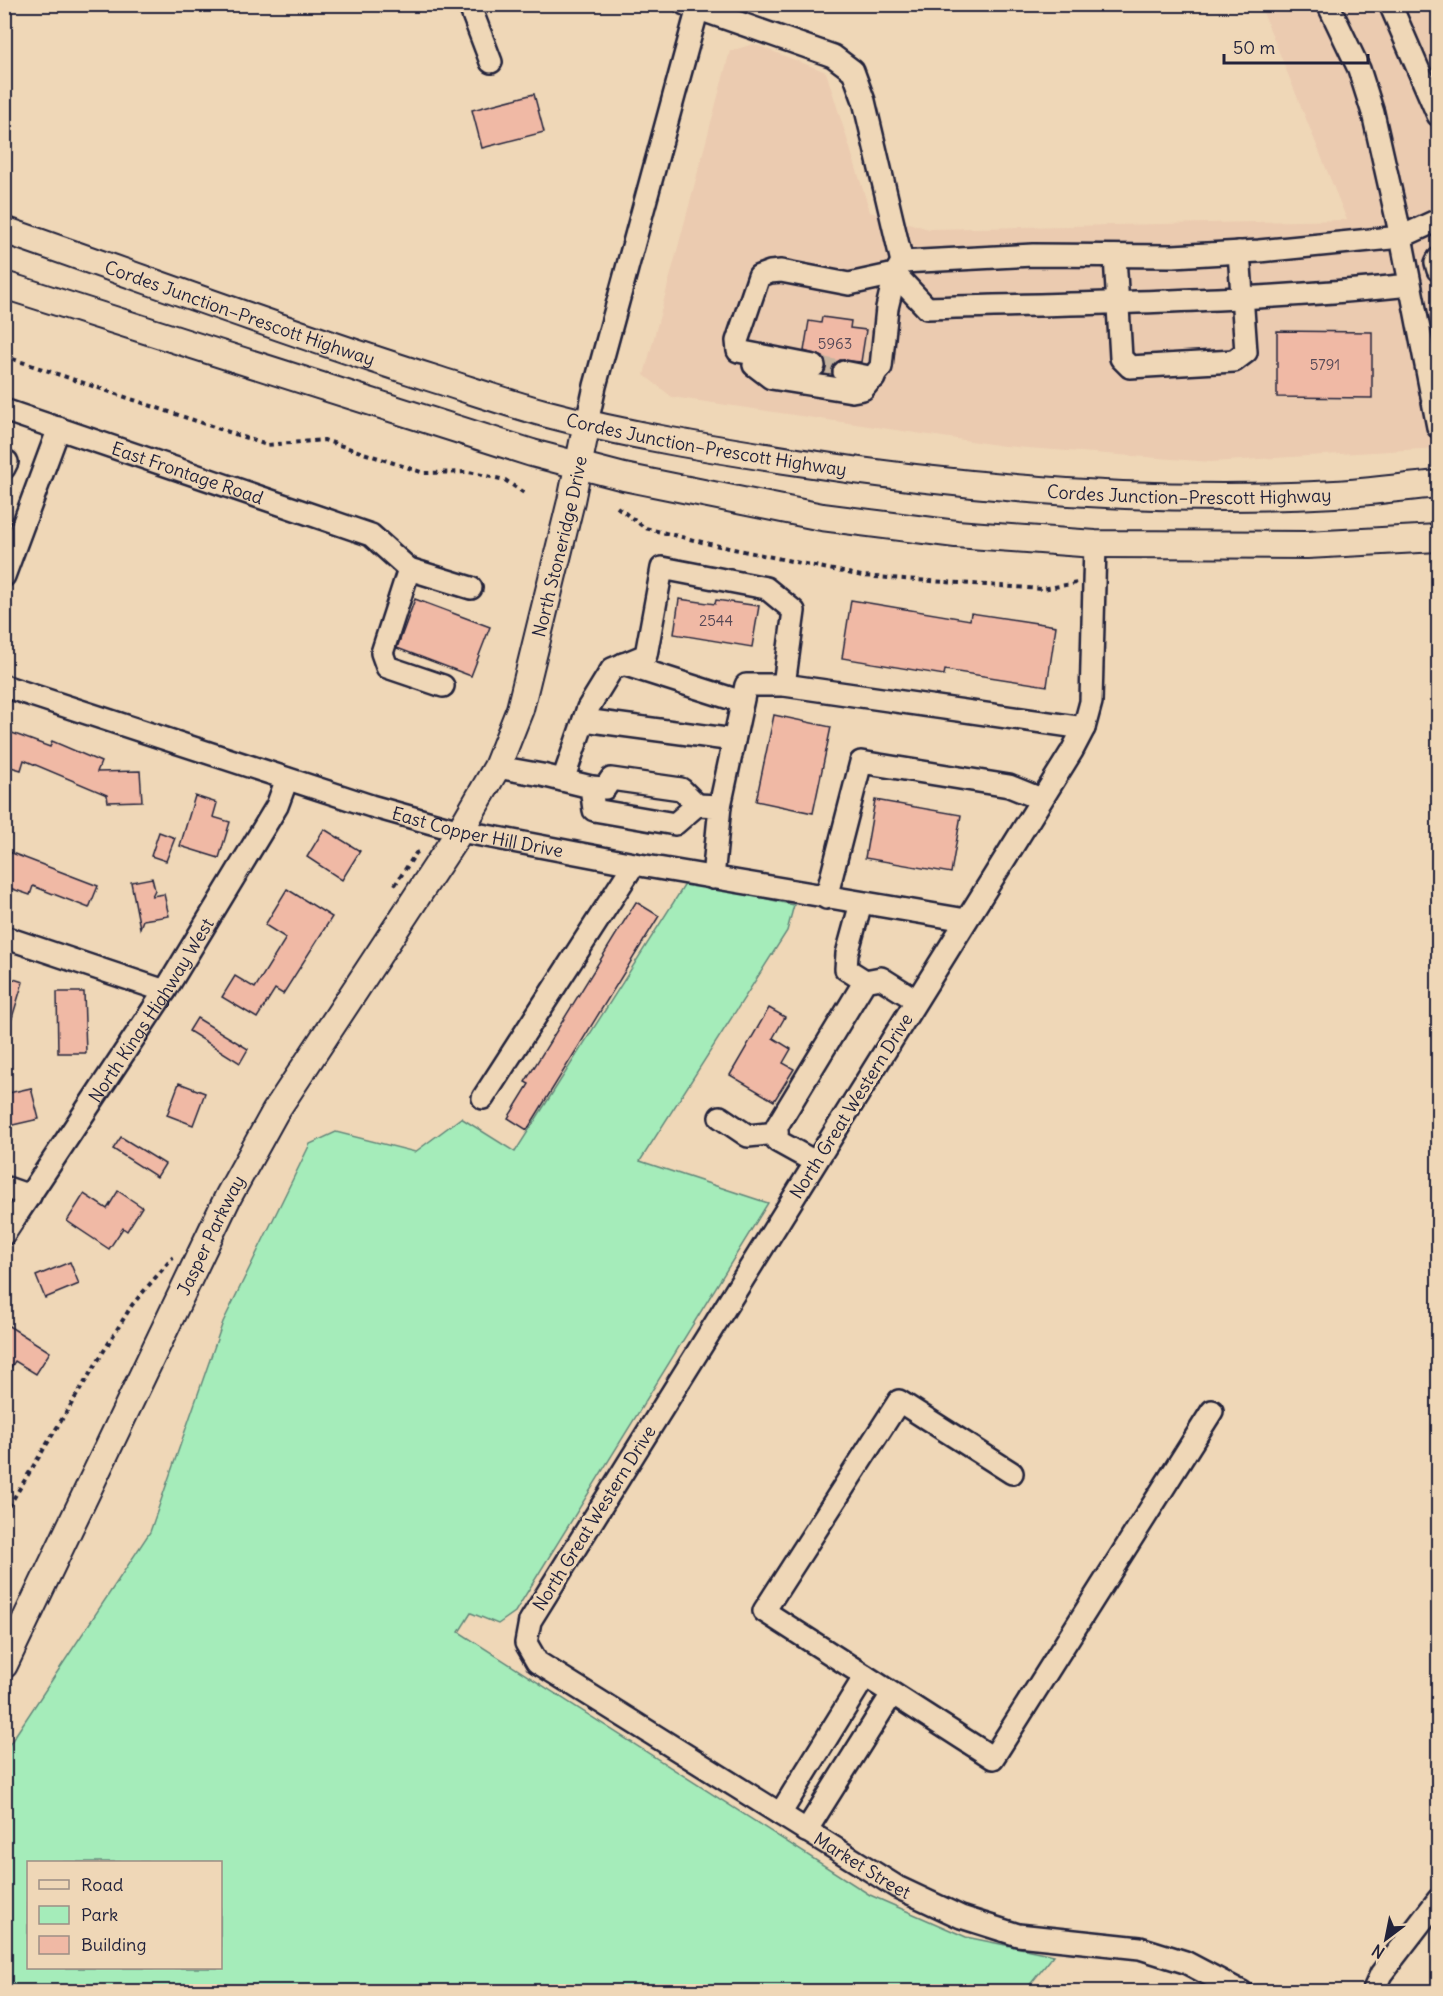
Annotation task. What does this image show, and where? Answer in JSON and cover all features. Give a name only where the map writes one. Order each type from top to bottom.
[{"type":"main road","name":"Cordes Junction–Prescott Highway","points":[[4,230],[392,365],[543,413],[752,455],[882,475],[1047,492],[1220,497],[1337,494],[1438,484]]},
{"type":"main road","points":[[4,285],[532,453],[636,480],[822,517],[956,534],[1095,544],[1307,545],[1438,538]]},
{"type":"main road","name":"North Stoneridge Drive","points":[[460,831],[497,767],[520,709],[587,423]]},
{"type":"main road","name":"Jasper Parkway","points":[[4,1665],[223,1207],[274,1112],[460,831]]},
{"type":"street","points":[[469,4],[491,62]]},
{"type":"street","points":[[1328,4],[1359,69],[1370,102],[1401,237],[1438,427]]},
{"type":"street","points":[[1390,4],[1438,115]]},
{"type":"street","points":[[694,6],[833,56],[853,71],[864,101],[898,268],[927,308],[1242,297],[1410,285]]},
{"type":"street","name":"North Stoneridge Drive","points":[[587,423],[694,6]]},
{"type":"street","points":[[898,268],[887,308],[881,367],[863,389],[852,391],[771,378],[746,358],[737,341],[759,276],[770,272],[781,271],[849,284],[898,268],[1033,255],[1173,256],[1401,237],[1438,220]]},
{"type":"street","points":[[1115,256],[1121,358],[1130,367],[1234,362],[1246,352],[1239,252]]},
{"type":"street","points":[[1438,259],[1436,263],[1438,270]]},
{"type":"street","points":[[746,358],[814,366]]},
{"type":"street","points":[[843,376],[874,378]]},
{"type":"street","name":"East Frontage Road","points":[[4,410],[371,535],[409,570]]},
{"type":"street","points":[[4,576],[60,428]]},
{"type":"street","name":"North Great Western Drive","points":[[526,1643],[530,1621],[1084,728],[1091,702],[1095,544]]},
{"type":"street","points":[[563,780],[588,708],[612,669],[646,655],[662,568],[766,588],[794,611],[784,685]]},
{"type":"street","points":[[443,686],[387,667],[382,653],[409,570],[471,588]]},
{"type":"street","points":[[624,664],[744,694],[784,685],[1084,728]]},
{"type":"street","name":"East Copper Hill Drive","points":[[4,686],[371,806],[460,831],[826,898],[966,920]]},
{"type":"street","points":[[713,878],[720,806],[744,694]]},
{"type":"street","points":[[584,720],[734,740]]},
{"type":"street","points":[[826,898],[861,762],[1009,786],[1041,799]]},
{"type":"street","points":[[497,767],[591,787],[605,788],[611,779],[681,789],[697,805],[720,806]]},
{"type":"street","name":"North Kings Highway West","points":[[4,1234],[165,991],[277,806],[287,779]]},
{"type":"street","points":[[591,787],[594,810],[675,824],[697,805]]},
{"type":"street","points":[[483,1098],[634,864]]},
{"type":"street","points":[[861,903],[847,954],[846,969],[865,981],[881,978],[916,1000]]},
{"type":"street","points":[[4,937],[165,991]]},
{"type":"street","points":[[815,1162],[777,1141],[777,1126],[865,981]]},
{"type":"street","points":[[720,1117],[748,1136],[777,1133]]},
{"type":"street","points":[[4,1187],[30,1196]]},
{"type":"street","points":[[1012,1473],[899,1401],[764,1611],[993,1758],[1212,1411]]},
{"type":"street","name":"Market Street","points":[[526,1643],[537,1662],[897,1887],[961,1917],[1018,1935],[1140,1948],[1185,1962],[1242,1992]]},
{"type":"street","points":[[780,1814],[865,1676]]},
{"type":"street","points":[[806,1830],[892,1694]]},
{"type":"street","points":[[1373,1992],[1381,1974],[1438,1900]]},
{"type":"path","points":[[4,356],[267,445],[324,440],[424,473],[470,472],[505,480],[524,493]]},
{"type":"path","points":[[617,507],[645,528],[862,576],[1042,589],[1094,577]]},
{"type":"shaded area","points":[[1260,5],[1438,5],[1438,448],[1211,462],[1004,446],[672,397],[644,375],[730,51],[754,44],[826,72],[870,212],[929,229],[1347,220]]},
{"type":"green space","points":[[687,881],[794,905],[787,931],[640,1161],[768,1203],[515,1612],[498,1624],[471,1613],[459,1632],[870,1895],[966,1937],[1054,1955],[1024,1992],[5,1992],[5,1751],[150,1532],[223,1322],[310,1144],[336,1132],[415,1152],[461,1118],[515,1152]]},
{"type":"building","points":[[534,94],[544,132],[482,148],[472,110]]},
{"type":"building","points":[[822,317],[851,321],[850,328],[866,330],[861,362],[840,360],[834,364],[832,375],[824,374],[826,362],[823,357],[804,351],[809,321],[821,323]]},
{"type":"building","points":[[1277,331],[1372,332],[1372,398],[1277,397]]},
{"type":"building","points":[[415,599],[490,627],[471,676],[397,648]]},
{"type":"building","points":[[679,599],[715,604],[716,600],[759,606],[752,647],[674,634]]},
{"type":"building","points":[[851,600],[970,620],[971,613],[1056,626],[1047,686],[945,670],[944,675],[842,658]]},
{"type":"building","points":[[774,715],[831,727],[813,813],[756,801]]},
{"type":"building","points":[[4,730],[50,747],[52,741],[101,762],[97,772],[140,771],[142,801],[108,802],[107,795],[24,760],[21,770],[4,765]]},
{"type":"building","points":[[195,796],[217,803],[213,817],[230,822],[219,858],[180,846]]},
{"type":"building","points":[[875,800],[961,815],[951,873],[865,858]]},
{"type":"building","points":[[324,829],[360,851],[342,880],[307,857]]},
{"type":"building","points":[[159,832],[175,838],[166,861],[151,856]]},
{"type":"building","points":[[4,850],[98,886],[89,908],[33,886],[30,895],[4,886]]},
{"type":"building","points":[[152,878],[155,890],[152,896],[164,894],[169,916],[143,920],[140,928],[131,882]]},
{"type":"building","points":[[287,889],[332,917],[283,994],[275,989],[257,1018],[222,997],[235,976],[255,988],[286,938],[265,925]]},
{"type":"building","points":[[636,902],[659,916],[527,1130],[508,1118],[529,1084],[525,1082]]},
{"type":"building","points":[[4,976],[23,982],[8,1031],[4,1030]]},
{"type":"building","points":[[57,992],[84,992],[86,1053],[58,1053]]},
{"type":"building","points":[[769,1008],[785,1017],[773,1038],[791,1049],[783,1063],[794,1069],[774,1101],[730,1075]]},
{"type":"building","points":[[197,1018],[248,1049],[240,1063],[189,1031]]},
{"type":"building","points":[[179,1083],[205,1093],[193,1125],[167,1115]]},
{"type":"building","points":[[31,1088],[39,1119],[4,1127],[4,1094]]},
{"type":"building","points":[[121,1137],[165,1164],[157,1177],[113,1149]]},
{"type":"building","points":[[118,1191],[142,1207],[127,1231],[123,1228],[109,1249],[67,1221],[84,1194],[107,1209]]},
{"type":"building","points":[[70,1262],[79,1284],[45,1298],[36,1276]]},
{"type":"building","points":[[4,1323],[50,1352],[36,1374],[15,1361],[4,1378]]},
{"type":"tunnel","points":[[814,366],[844,372]]}]
